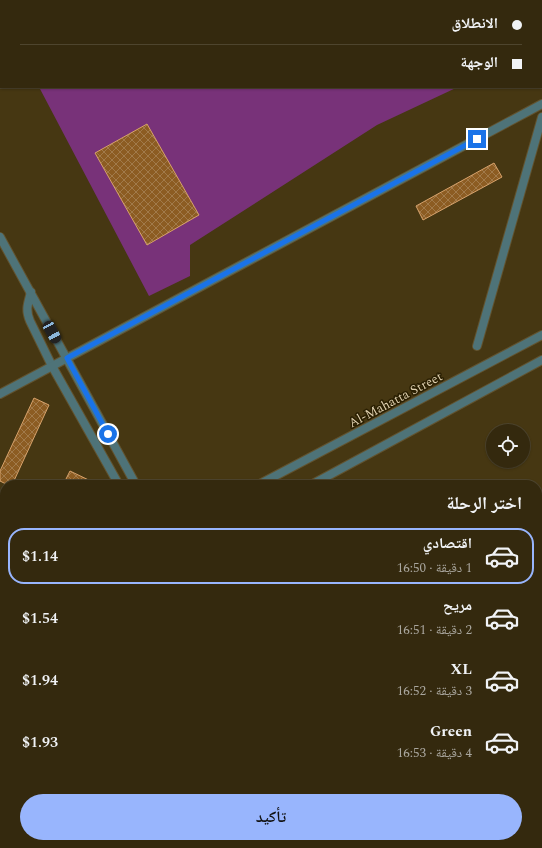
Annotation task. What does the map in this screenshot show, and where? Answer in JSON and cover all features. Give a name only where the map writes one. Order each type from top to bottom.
[{"type":"street","points":[[0,394],[542,104]]},
{"type":"street","points":[[477,346],[542,117]]},
{"type":"street","points":[[0,237],[133,480]]},
{"type":"street","points":[[31,292],[27,305],[27,314],[52,366],[115,480]]},
{"type":"street","name":"Al-Mahatta Street","points":[[267,480],[542,335]]},
{"type":"street","points":[[320,480],[542,360]]},
{"type":"shaded area","points":[[40,88],[456,88],[377,125],[190,245],[190,276],[149,296]]},
{"type":"building","points":[[147,124],[199,215],[147,245],[95,153]]},
{"type":"building","points":[[494,163],[502,177],[423,220],[416,206]]},
{"type":"building","points":[[34,398],[49,405],[14,480],[0,480],[0,471]]},
{"type":"building","points":[[70,471],[89,480],[66,480]]},
{"type":"route","points":[[108,434],[67,358],[477,139]]}]
